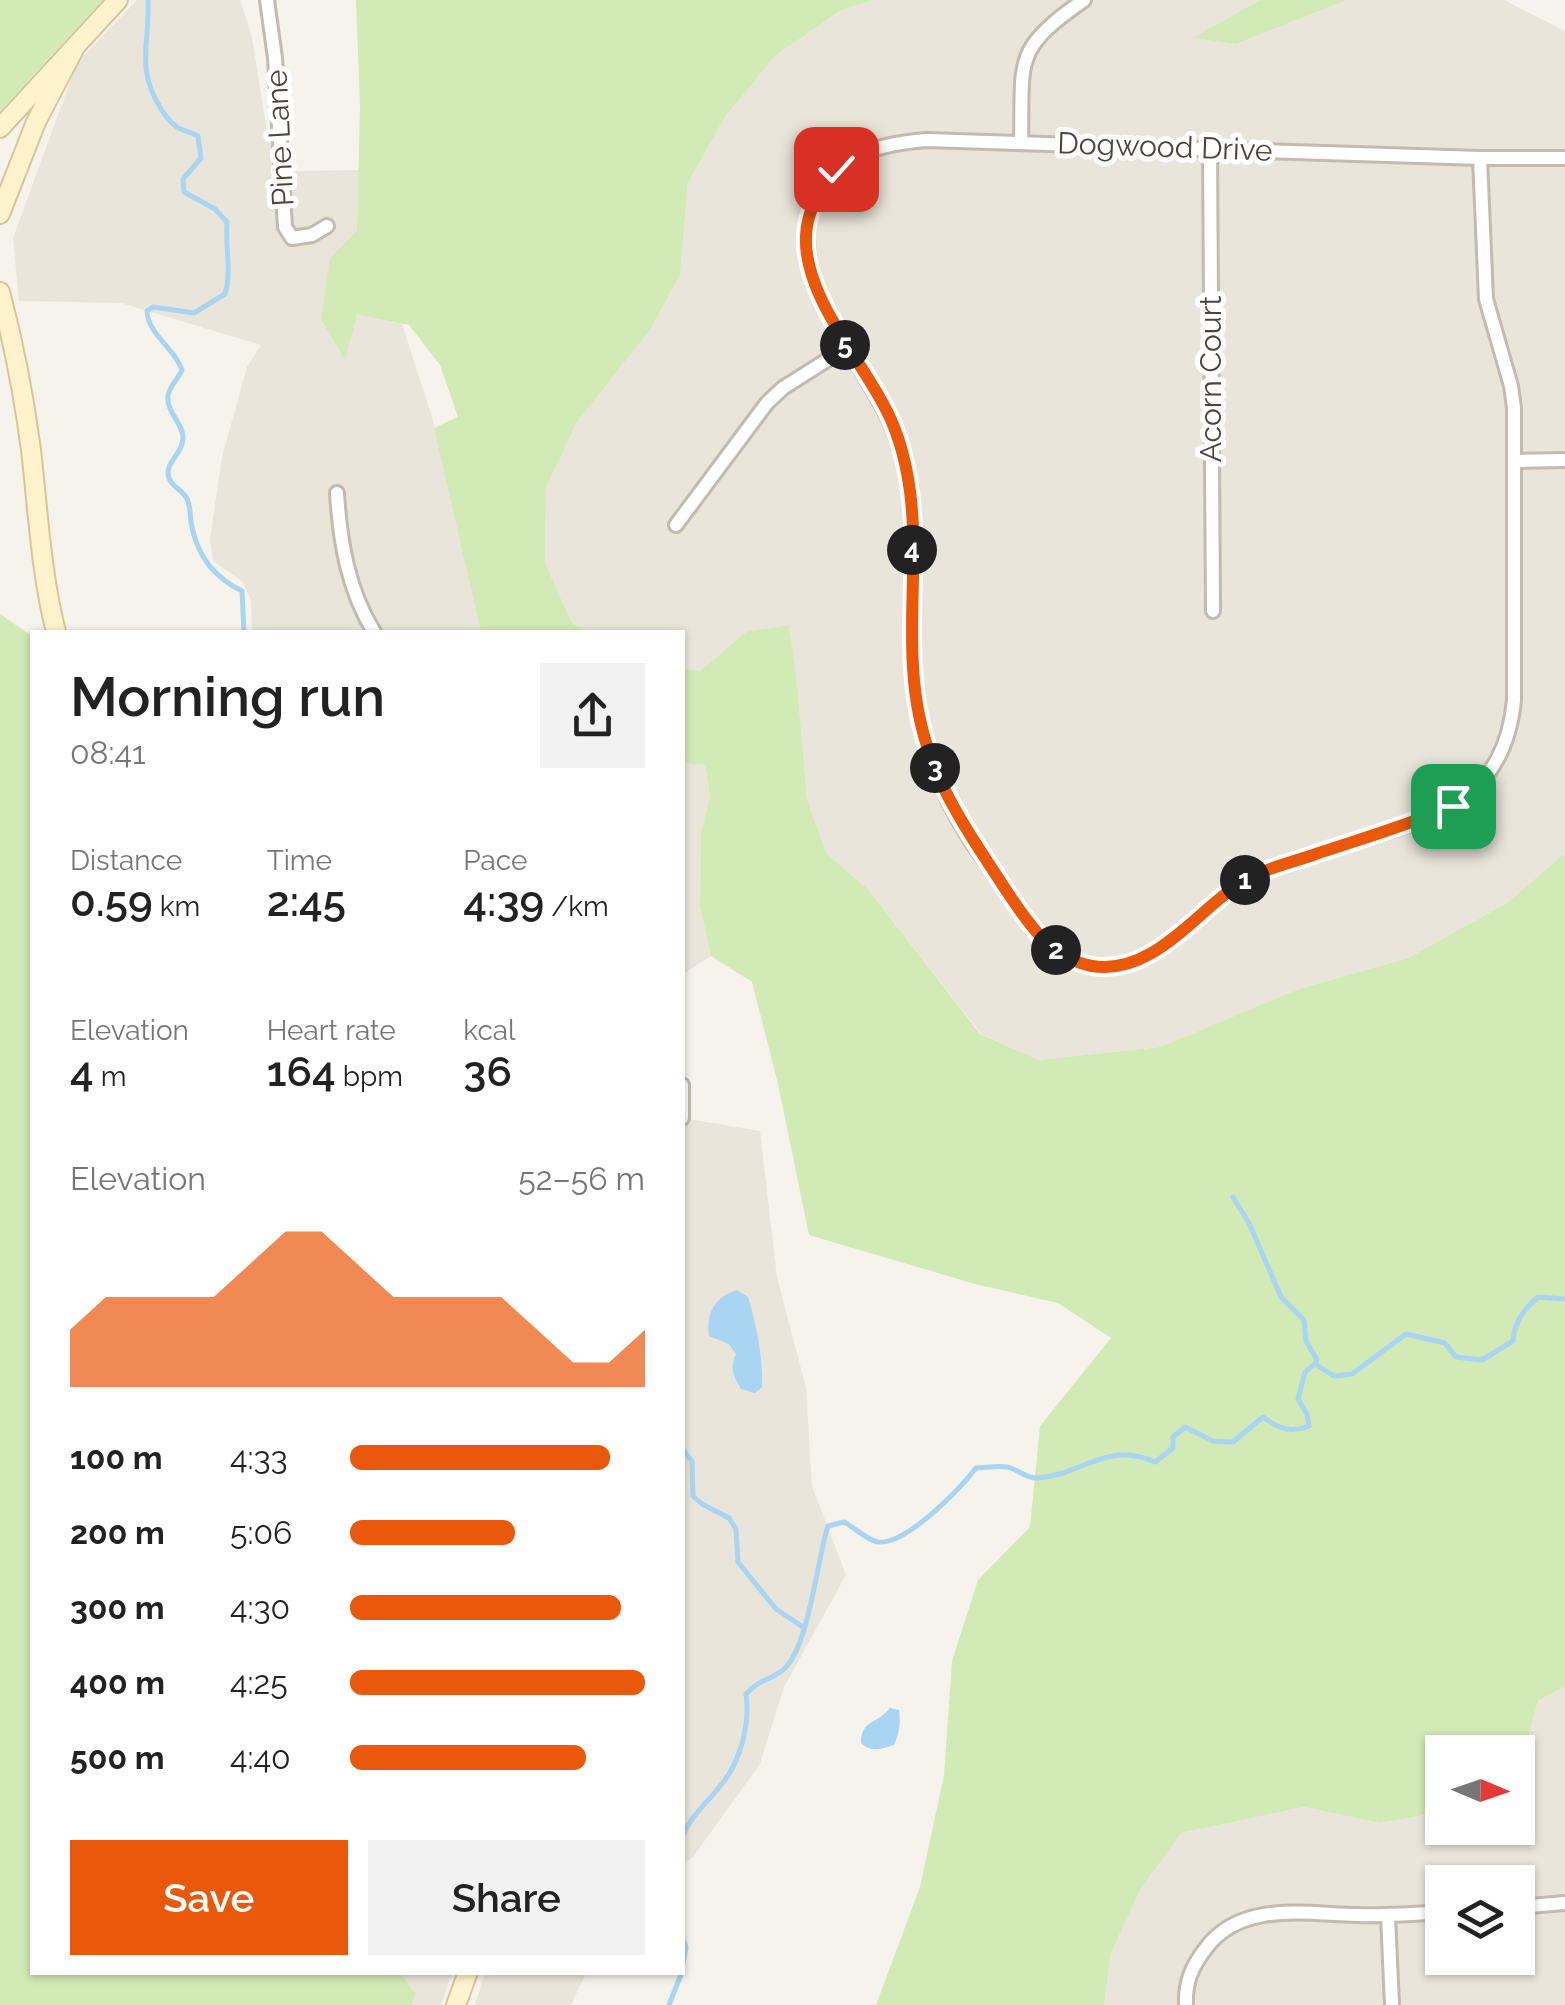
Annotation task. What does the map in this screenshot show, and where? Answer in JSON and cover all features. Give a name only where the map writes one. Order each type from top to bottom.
[{"type":"street","points":[[0,128],[118,0]]},
{"type":"street","name":"Pine Lane","points":[[267,0],[275,58],[285,227],[292,238],[312,236],[326,226]]},
{"type":"street","points":[[1020,142],[1023,67],[1031,44],[1050,24],[1084,0]]},
{"type":"street","points":[[0,214],[36,122],[74,49]]},
{"type":"street","name":"Dogwood Drive","points":[[900,142],[1020,142],[1210,148],[1480,158],[1484,283],[1511,386],[1516,462],[1513,711],[1508,740],[1484,782],[1442,811],[1242,882],[1141,958],[1127,964],[1093,966],[1074,961],[1052,948],[1032,928],[968,835],[928,751],[912,665],[912,509],[908,477],[894,426],[846,348],[816,284],[807,259],[806,236],[810,211],[836,169],[877,146],[900,142]]},
{"type":"street","name":"Acorn Court","points":[[1210,148],[1212,611]]},
{"type":"street","points":[[1480,158],[1565,158]]},
{"type":"street","points":[[0,292],[14,346],[48,602],[55,630]]},
{"type":"street","points":[[676,525],[767,403],[783,388],[846,348]]},
{"type":"street","points":[[1516,462],[1565,460]]},
{"type":"street","points":[[337,493],[341,536],[352,584],[373,630]]},
{"type":"street","points":[[1535,1906],[1565,1903]]},
{"type":"street","points":[[1186,2005],[1186,1987],[1194,1963],[1226,1926],[1272,1913],[1425,1913]]},
{"type":"street","points":[[1388,1916],[1392,2005]]},
{"type":"street","points":[[456,2005],[467,1975]]},
{"type":"shaded area","points":[[137,0],[240,0],[252,37],[267,132],[296,171],[359,170],[357,230],[330,258],[344,359],[357,315],[402,324],[432,417],[482,630],[252,630],[251,600],[242,581],[213,561],[210,539],[222,457],[247,367],[261,345],[121,303],[19,301],[13,238],[77,63]]},
{"type":"shaded area","points":[[873,0],[1260,0],[1195,38],[1236,44],[1347,0],[1504,0],[1565,31],[1565,853],[1507,903],[1408,958],[1299,989],[1160,1047],[1039,1060],[981,1034],[868,889],[826,853],[807,799],[798,693],[746,632],[700,671],[685,668],[685,630],[585,630],[572,623],[545,563],[546,488],[577,422],[650,330],[680,275],[688,183],[725,117],[775,56],[841,10]]},
{"type":"shaded area","points":[[685,763],[705,765],[710,795],[701,834],[700,906],[711,956],[685,973]]},
{"type":"shaded area","points":[[685,1118],[760,1131],[777,1277],[806,1388],[812,1486],[846,1575],[784,1687],[760,1764],[685,1863]]},
{"type":"shaded area","points":[[1565,1686],[1565,2005],[1104,2005],[1111,1953],[1140,1890],[1181,1833],[1304,1807],[1380,1823],[1425,1814],[1425,1845],[1535,1845],[1535,1735],[1529,1735],[1538,1701]]},
{"type":"shaded area","points":[[402,1975],[451,1975],[441,2005],[412,2005],[416,1994]]},
{"type":"shaded area","points":[[484,1975],[585,1975],[571,2005],[475,2005]]},
{"type":"green space","points":[[0,0],[103,0],[0,111]]},
{"type":"green space","points":[[356,0],[873,0],[841,10],[775,56],[725,117],[688,183],[680,275],[650,330],[577,422],[546,488],[545,563],[572,623],[585,630],[481,630],[434,428],[458,417],[440,365],[409,325],[357,315],[345,360],[321,319],[330,258],[357,230],[360,106]]},
{"type":"green space","points":[[1260,0],[1347,0],[1236,44],[1193,38]]},
{"type":"green space","points":[[0,614],[30,635],[30,1975],[402,1975],[416,1994],[412,2005],[0,2005]]},
{"type":"green space","points":[[789,625],[807,799],[826,853],[868,889],[980,1034],[1039,1060],[1160,1047],[1299,989],[1408,958],[1507,903],[1565,853],[1565,1686],[1538,1701],[1529,1735],[1425,1735],[1424,1815],[1380,1823],[1304,1807],[1181,1833],[1140,1890],[1111,1953],[1104,2005],[876,2005],[920,1887],[944,1775],[952,1661],[978,1580],[1030,1527],[1040,1426],[1111,1338],[1058,1303],[975,1284],[809,1235],[752,982],[711,956],[700,906],[701,834],[710,795],[705,765],[685,763],[685,668],[700,671],[746,632]]},
{"type":"water","points":[[737,1290],[748,1297],[759,1342],[762,1387],[755,1393],[741,1389],[738,1384],[733,1368],[736,1354],[729,1344],[709,1336],[713,1307]]},
{"type":"water","points":[[890,1708],[900,1714],[894,1745],[877,1749],[865,1746],[861,1743],[866,1726]]},
{"type":"waterway","points":[[148,0],[148,81],[172,123],[198,136],[201,158],[183,179],[184,192],[215,209],[227,222],[225,294],[194,313],[153,307],[147,311],[152,327],[182,370],[168,396],[183,439],[168,473],[170,481],[188,501],[203,557],[224,580],[242,591],[244,630]]},
{"type":"waterway","points":[[1233,1197],[1249,1223],[1281,1297],[1304,1320],[1306,1341],[1317,1360],[1315,1364]]},
{"type":"waterway","points":[[685,1831],[739,1754],[745,1730],[746,1694],[780,1672],[793,1657],[806,1622],[828,1526],[844,1522],[874,1541],[890,1541],[917,1526],[976,1468],[1007,1467],[1028,1477],[1052,1476],[1122,1455],[1155,1462],[1173,1448],[1173,1437],[1185,1427],[1213,1441],[1233,1442],[1263,1417],[1285,1429],[1309,1426],[1298,1399],[1305,1372],[1315,1364],[1334,1376],[1352,1374],[1406,1334],[1445,1343],[1456,1357],[1482,1360],[1513,1341],[1521,1316],[1538,1297],[1565,1299]]},
{"type":"waterway","points":[[685,1453],[692,1461],[693,1496],[729,1518],[736,1529],[738,1562],[776,1609],[803,1627]]},
{"type":"waterway","points":[[685,1944],[685,1952]]},
{"type":"waterway","points":[[669,2005],[681,1975]]},
{"type":"route","points":[[836,169],[810,211],[807,259],[846,348],[894,426],[908,477],[912,509],[912,665],[920,723],[952,806],[1032,928],[1052,948],[1074,961],[1093,966],[1127,964],[1167,942],[1242,882],[1453,806]]}]
